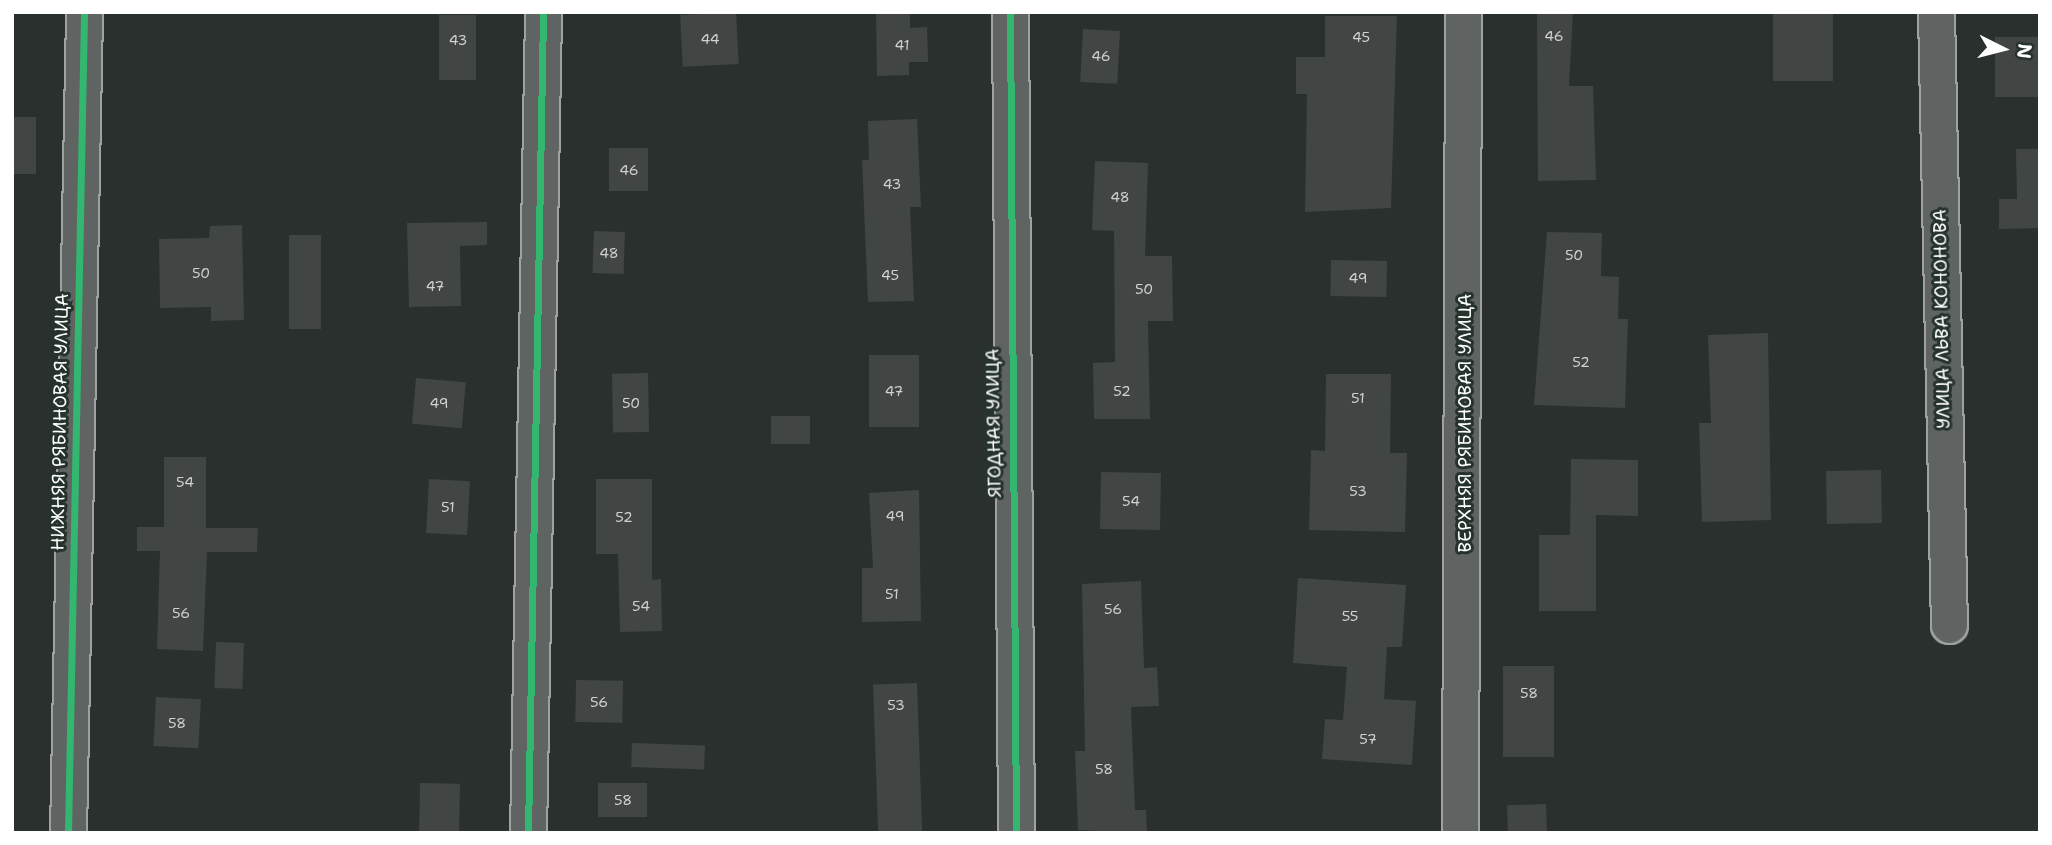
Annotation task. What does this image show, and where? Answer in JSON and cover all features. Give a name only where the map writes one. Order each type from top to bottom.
[{"type":"street","name":"НИЖНЯЯ РЯБИНОВАЯ УЛИЦА","points":[[68,833],[84,12]]},
{"type":"street","points":[[528,833],[542,12]]},
{"type":"street","name":"ЯГОДНАЯ УЛИЦА","points":[[1010,12],[1016,833]]},
{"type":"street","name":"ВЕРХНЯЯ РЯБИНОВАЯ УЛИЦА","points":[[1460,833],[1463,12]]},
{"type":"street","name":"УЛИЦА ЛЬВА КОНОНОВА","points":[[1936,12],[1949,625]]},
{"type":"building","points":[[736,12],[739,64],[683,67],[680,15]]},
{"type":"building","points":[[876,12],[910,12],[910,28],[927,27],[928,62],[909,62],[909,75],[877,76]]},
{"type":"building","points":[[1537,12],[1573,12],[1569,86],[1593,86],[1596,180],[1538,181]]},
{"type":"building","points":[[1773,12],[1833,12],[1833,81],[1773,81]]},
{"type":"building","points":[[439,15],[476,15],[476,80],[439,80]]},
{"type":"building","points":[[1325,16],[1397,16],[1391,208],[1305,212],[1307,94],[1296,94],[1296,57],[1325,57]]},
{"type":"building","points":[[1083,29],[1120,31],[1117,84],[1080,82]]},
{"type":"building","points":[[1995,37],[2040,37],[2040,97],[1995,97]]},
{"type":"building","points":[[12,117],[36,117],[36,174],[12,174]]},
{"type":"building","points":[[917,119],[921,207],[910,207],[914,301],[868,302],[862,160],[869,160],[868,121]]},
{"type":"building","points":[[609,148],[648,148],[648,191],[609,191]]},
{"type":"building","points":[[2016,149],[2040,149],[2040,228],[1999,229],[1999,199],[2017,199]]},
{"type":"building","points":[[1095,161],[1148,163],[1145,256],[1172,256],[1173,321],[1148,321],[1150,419],[1094,419],[1093,363],[1115,362],[1114,231],[1092,230]]},
{"type":"building","points":[[487,222],[487,245],[460,246],[461,306],[409,307],[407,223]]},
{"type":"building","points":[[242,225],[244,320],[211,321],[211,307],[160,308],[159,239],[209,238],[210,226]]},
{"type":"building","points":[[594,231],[625,232],[624,274],[593,273]]},
{"type":"building","points":[[1547,232],[1602,233],[1601,276],[1619,277],[1618,319],[1628,319],[1625,408],[1534,405]]},
{"type":"building","points":[[289,235],[321,235],[321,329],[289,329]]},
{"type":"building","points":[[1331,260],[1387,261],[1386,297],[1330,296]]},
{"type":"building","points":[[1768,333],[1771,520],[1702,522],[1699,423],[1711,423],[1708,335]]},
{"type":"building","points":[[869,355],[919,355],[919,427],[869,427]]},
{"type":"building","points":[[648,373],[649,432],[613,433],[612,374]]},
{"type":"building","points":[[1326,374],[1391,374],[1390,453],[1407,453],[1405,532],[1309,530],[1311,450],[1325,451]]},
{"type":"building","points":[[416,378],[466,382],[462,428],[412,424]]},
{"type":"building","points":[[771,416],[810,416],[810,444],[771,444]]},
{"type":"building","points":[[164,457],[206,457],[206,528],[258,528],[257,552],[207,552],[203,651],[157,649],[160,551],[137,551],[137,527],[164,527]]},
{"type":"building","points":[[1571,459],[1638,460],[1638,516],[1596,515],[1596,611],[1539,611],[1539,535],[1570,535]]},
{"type":"building","points":[[1881,470],[1882,523],[1827,524],[1826,471]]},
{"type":"building","points":[[1101,472],[1161,473],[1160,530],[1100,529]]},
{"type":"building","points":[[429,479],[470,481],[467,535],[426,533]]},
{"type":"building","points":[[596,479],[652,479],[652,580],[661,579],[662,631],[620,632],[618,554],[596,554]]},
{"type":"building","points":[[919,490],[921,621],[862,622],[862,568],[873,568],[869,493]]},
{"type":"building","points":[[1298,578],[1406,585],[1402,647],[1387,647],[1384,699],[1416,701],[1412,765],[1322,759],[1325,719],[1343,720],[1347,667],[1293,663]]},
{"type":"building","points":[[1141,581],[1144,668],[1157,667],[1159,706],[1131,707],[1135,810],[1146,810],[1147,833],[1078,830],[1075,751],[1085,751],[1082,584]]},
{"type":"building","points":[[216,642],[244,643],[242,689],[214,688]]},
{"type":"building","points":[[1503,666],[1554,666],[1554,757],[1503,757]]},
{"type":"building","points":[[576,680],[623,681],[622,723],[575,722]]},
{"type":"building","points":[[917,683],[922,833],[878,833],[873,685]]},
{"type":"building","points":[[156,697],[201,699],[198,748],[153,746]]},
{"type":"building","points":[[632,743],[705,746],[704,770],[631,767]]},
{"type":"building","points":[[420,783],[460,784],[459,833],[419,833]]},
{"type":"building","points":[[598,783],[647,783],[647,817],[598,817]]},
{"type":"building","points":[[1546,804],[1547,833],[1508,833],[1507,805]]},
{"type":"cycle path","points":[[68,833],[84,12]]},
{"type":"cycle path","points":[[528,833],[543,12]]},
{"type":"cycle path","points":[[1010,12],[1016,833]]}]
